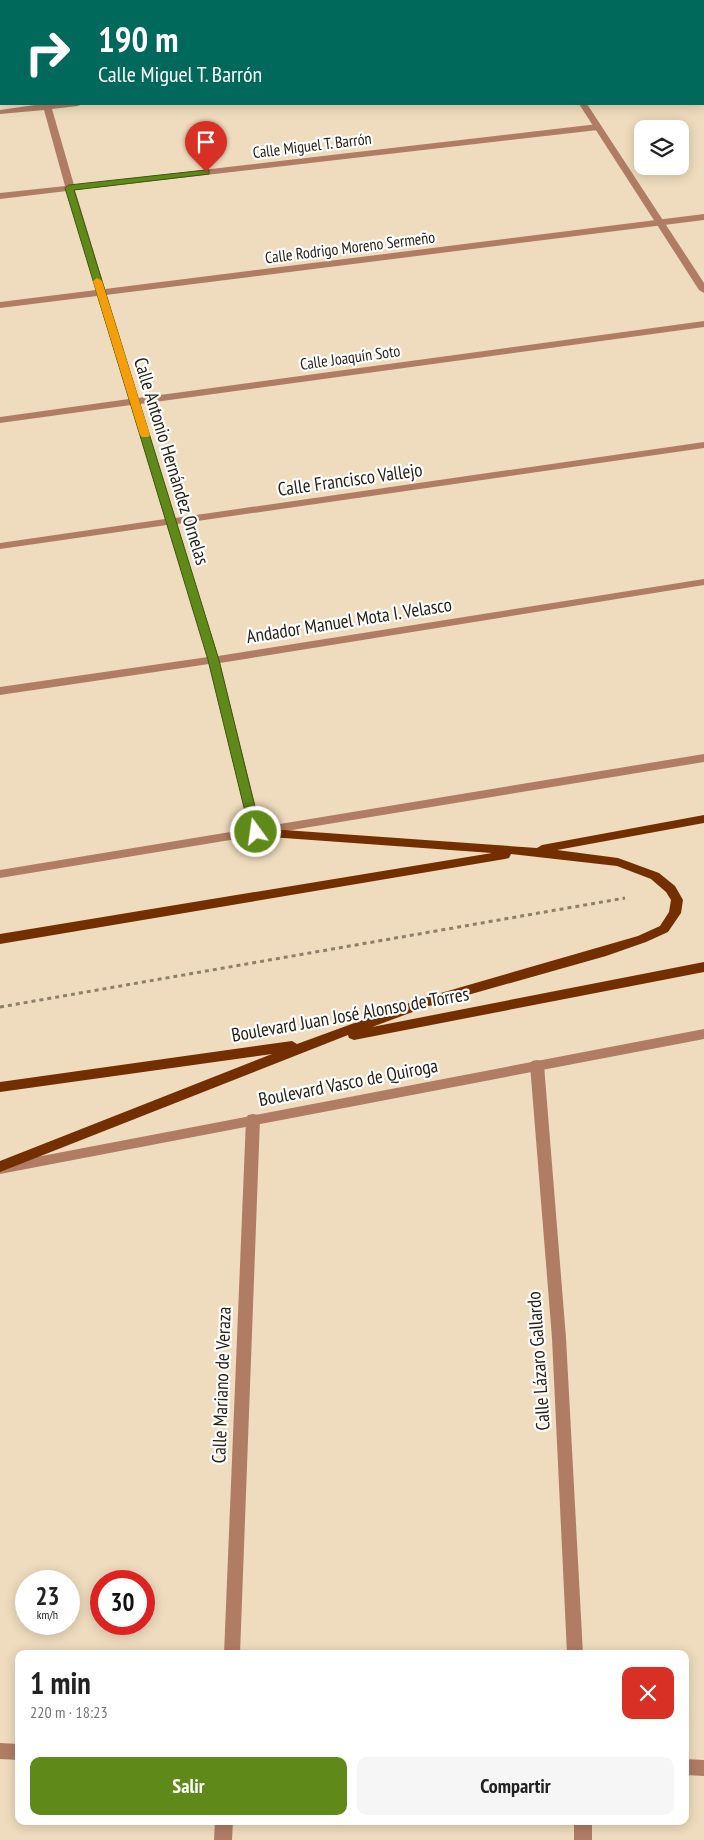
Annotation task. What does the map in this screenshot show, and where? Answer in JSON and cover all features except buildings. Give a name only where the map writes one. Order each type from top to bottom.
[{"type":"main road","points":[[0,940],[704,819]]},
{"type":"main road","points":[[0,1168],[313,1043],[425,1002],[642,939],[664,929],[675,913],[677,900],[671,890],[655,876],[618,862],[526,851],[256,832]]},
{"type":"main road","name":"Boulevard Juan José Alonso de Torres","points":[[0,1087],[313,1043],[704,967]]},
{"type":"street","points":[[0,112],[62,105]]},
{"type":"street","points":[[584,105],[662,222],[704,290]]},
{"type":"street","name":"Calle Antonio Hernández Ornelas","points":[[46,106],[69,188],[214,660],[256,832]]},
{"type":"street","name":"Calle Miguel T. Barrón","points":[[0,196],[598,127]]},
{"type":"street","name":"Calle Rodrigo Moreno Sermeño","points":[[0,305],[704,217]]},
{"type":"street","name":"Calle Joaquín Soto","points":[[0,420],[704,324]]},
{"type":"street","name":"Calle Francisco Vallejo","points":[[0,546],[704,445]]},
{"type":"street","name":"Andador Manuel Mota I. Velasco","points":[[0,691],[214,660],[704,582]]},
{"type":"street","points":[[0,874],[704,758]]},
{"type":"street","name":"Boulevard Vasco de Quiroga","points":[[0,1168],[704,1034]]},
{"type":"street","name":"Calle Lázaro Gallardo","points":[[537,1066],[559,1338],[575,1650]]},
{"type":"street","name":"Calle Mariano de Veraza","points":[[232,1650],[253,1119]]},
{"type":"street","points":[[0,1751],[15,1752]]},
{"type":"street","points":[[689,1767],[704,1768]]},
{"type":"street","points":[[223,1840],[224,1825]]},
{"type":"street","points":[[582,1825],[583,1840]]},
{"type":"path","points":[[0,1007],[671,890]]},
{"type":"slow traffic","points":[[97,281],[145,435]]},
{"type":"route","points":[[206,172],[69,188],[214,660],[256,832]]}]
